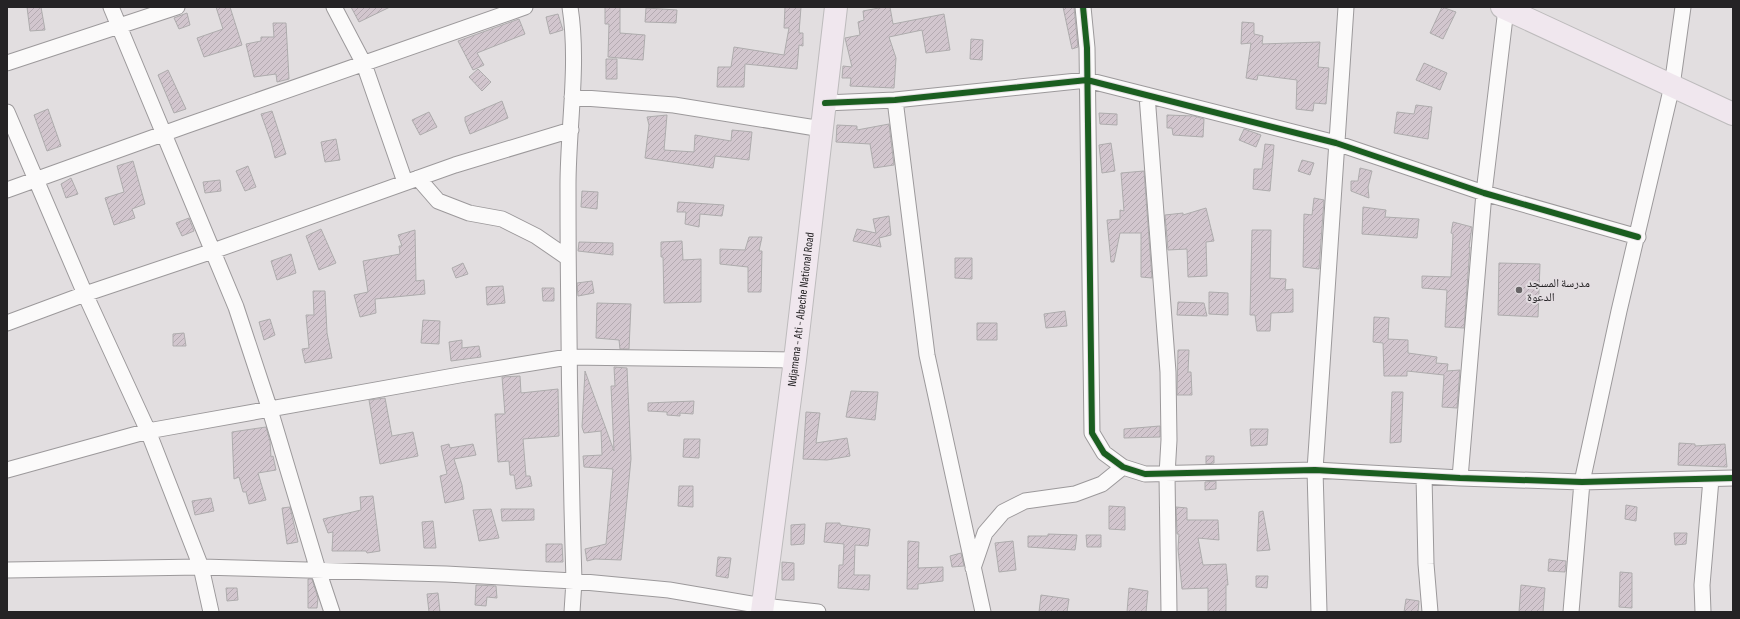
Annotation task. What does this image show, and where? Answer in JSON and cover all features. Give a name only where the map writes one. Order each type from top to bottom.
[{"type":"highway","name":"Ndjamena - Ati - Abeche National Road","points":[[762,609],[795,360],[836,7]]},
{"type":"highway","points":[[1504,8],[1733,114]]},
{"type":"street","points":[[111,7],[236,307],[270,410],[332,612]]},
{"type":"street","points":[[7,63],[177,7]]},
{"type":"street","points":[[334,7],[364,64],[412,180],[438,201],[469,213],[502,219],[536,236],[568,258]]},
{"type":"street","points":[[7,190],[525,7]]},
{"type":"street","points":[[570,7],[573,24],[571,130],[568,180],[568,357],[574,581],[572,612]]},
{"type":"street","points":[[1083,7],[1087,48],[1092,433],[1104,453],[1123,467],[1145,474],[1167,475],[1315,470],[1460,478],[1582,482],[1733,478]]},
{"type":"street","points":[[1319,612],[1315,470],[1346,7]]},
{"type":"street","points":[[1571,612],[1582,482],[1619,311],[1638,237],[1672,86],[1683,7]]},
{"type":"street","points":[[1460,478],[1484,193],[1504,8]]},
{"type":"street","points":[[825,103],[895,100],[1087,80],[1336,143],[1484,193],[1638,237]]},
{"type":"street","points":[[1147,95],[1168,372],[1169,440],[1167,475],[1169,612]]},
{"type":"street","points":[[572,97],[674,105],[822,130]]},
{"type":"street","points":[[895,100],[927,355],[983,612]]},
{"type":"street","points":[[7,112],[85,294],[148,431],[201,567],[211,612]]},
{"type":"street","points":[[7,323],[85,294],[213,251],[455,165],[571,130]]},
{"type":"street","points":[[7,470],[148,431],[568,357],[795,360]]},
{"type":"street","points":[[973,568],[985,533],[1003,512],[1025,501],[1075,494],[1102,484],[1123,467]]},
{"type":"street","points":[[1424,476],[1426,564],[1430,612]]},
{"type":"street","points":[[1703,612],[1702,585],[1711,479]]},
{"type":"street","points":[[7,570],[201,567],[446,574],[574,581],[669,590],[762,609],[818,612]]},
{"type":"building","points":[[27,7],[41,7],[45,30],[30,31]]},
{"type":"building","points":[[216,7],[230,7],[242,45],[204,57],[197,38],[223,29]]},
{"type":"building","points":[[351,7],[390,7],[359,22]]},
{"type":"building","points":[[605,7],[620,7],[620,33],[645,35],[643,60],[608,57],[609,24],[605,24]]},
{"type":"building","points":[[785,7],[801,7],[799,33],[803,33],[803,46],[799,45],[797,69],[745,64],[744,87],[717,87],[718,67],[731,67],[734,47],[784,55],[789,28],[784,28]]},
{"type":"building","points":[[890,7],[893,24],[944,14],[950,50],[926,53],[922,30],[889,37],[896,58],[894,88],[850,86],[851,78],[842,78],[843,66],[852,67],[845,38],[860,35],[858,22],[864,20],[863,11]]},
{"type":"building","points":[[1063,7],[1074,7],[1078,47],[1072,49]]},
{"type":"building","points":[[1442,7],[1456,12],[1443,39],[1430,33]]},
{"type":"building","points":[[646,8],[677,10],[676,23],[645,22]]},
{"type":"building","points":[[187,13],[190,25],[179,29],[174,18]]},
{"type":"building","points":[[558,14],[563,30],[550,34],[546,17]]},
{"type":"building","points":[[519,19],[525,34],[477,53],[484,65],[473,70],[458,41]]},
{"type":"building","points":[[1242,22],[1254,23],[1254,34],[1263,36],[1262,44],[1320,42],[1318,67],[1329,68],[1326,104],[1314,103],[1313,111],[1296,109],[1297,80],[1258,75],[1257,80],[1246,78],[1251,43],[1241,44]]},
{"type":"building","points":[[273,23],[286,23],[289,79],[277,82],[276,74],[254,77],[246,44],[261,41],[261,37],[274,37]]},
{"type":"building","points":[[971,39],[983,40],[982,60],[970,59]]},
{"type":"building","points":[[606,59],[617,59],[617,79],[606,79]]},
{"type":"building","points":[[1424,63],[1447,73],[1440,90],[1416,80]]},
{"type":"building","points":[[478,69],[491,82],[482,91],[469,77]]},
{"type":"building","points":[[168,70],[186,109],[174,113],[158,75]]},
{"type":"building","points":[[502,101],[508,118],[470,134],[465,117]]},
{"type":"building","points":[[1416,105],[1432,107],[1428,139],[1394,133],[1397,112],[1414,114]]},
{"type":"building","points":[[48,109],[61,146],[47,151],[34,115]]},
{"type":"building","points":[[272,111],[286,154],[275,158],[261,114]]},
{"type":"building","points":[[429,112],[437,127],[420,135],[412,120]]},
{"type":"building","points":[[1099,113],[1117,114],[1117,125],[1100,124]]},
{"type":"building","points":[[667,115],[664,150],[694,152],[695,135],[731,141],[732,130],[752,132],[749,160],[715,156],[713,168],[645,158],[649,125],[647,117]]},
{"type":"building","points":[[1167,115],[1194,116],[1204,119],[1203,137],[1173,135],[1172,128],[1167,128]]},
{"type":"building","points":[[889,124],[894,165],[874,168],[870,144],[836,142],[837,125],[857,126],[857,130]]},
{"type":"building","points":[[1244,129],[1261,135],[1256,147],[1239,140]]},
{"type":"building","points":[[336,139],[340,160],[325,162],[321,142]]},
{"type":"building","points":[[1111,143],[1115,171],[1102,173],[1099,145]]},
{"type":"building","points":[[1265,144],[1274,145],[1270,191],[1253,189],[1254,169],[1262,169]]},
{"type":"building","points":[[1302,160],[1314,163],[1310,175],[1298,171]]},
{"type":"building","points":[[133,161],[145,204],[132,209],[135,218],[114,225],[105,198],[124,192],[117,166]]},
{"type":"building","points":[[248,166],[256,187],[245,191],[236,171]]},
{"type":"building","points":[[1360,168],[1372,171],[1368,187],[1369,198],[1351,191],[1351,181],[1358,181]]},
{"type":"building","points":[[1144,171],[1152,278],[1141,277],[1141,233],[1120,233],[1114,262],[1111,262],[1107,220],[1120,219],[1120,210],[1124,211],[1121,173]]},
{"type":"building","points":[[71,178],[78,194],[66,198],[61,184]]},
{"type":"building","points":[[220,180],[221,191],[205,193],[203,182]]},
{"type":"building","points":[[582,191],[598,192],[597,209],[581,207]]},
{"type":"building","points":[[1314,198],[1324,200],[1319,269],[1303,267],[1304,214],[1312,215]]},
{"type":"building","points":[[678,202],[724,205],[722,216],[700,214],[699,227],[685,224],[686,212],[677,212]]},
{"type":"building","points":[[1363,207],[1386,210],[1385,217],[1419,219],[1417,238],[1362,234]]},
{"type":"building","points":[[1206,208],[1214,241],[1206,242],[1207,276],[1188,277],[1187,249],[1168,250],[1165,215],[1183,213],[1183,215]]},
{"type":"building","points":[[889,216],[891,235],[879,238],[881,247],[853,241],[857,229],[876,233],[873,219]]},
{"type":"building","points":[[189,218],[194,231],[182,236],[176,223]]},
{"type":"building","points":[[1453,222],[1472,227],[1469,247],[1464,328],[1445,327],[1447,290],[1422,288],[1422,276],[1451,277],[1453,234],[1451,233]]},
{"type":"building","points":[[321,229],[336,263],[319,270],[306,236]]},
{"type":"building","points":[[415,230],[416,281],[424,280],[425,294],[375,299],[376,313],[360,317],[354,295],[368,292],[363,261],[400,254],[399,246],[402,246],[398,235]]},
{"type":"building","points":[[1252,230],[1271,230],[1270,278],[1286,279],[1285,290],[1293,289],[1293,312],[1271,313],[1270,331],[1257,331],[1255,315],[1250,315]]},
{"type":"building","points":[[749,237],[762,237],[759,251],[762,251],[761,292],[748,292],[748,267],[720,264],[720,249],[745,250]]},
{"type":"building","points":[[682,241],[683,260],[701,259],[701,302],[664,303],[663,257],[661,257],[661,242]]},
{"type":"building","points":[[579,242],[613,243],[613,255],[578,251]]},
{"type":"building","points":[[291,254],[296,273],[277,280],[271,261]]},
{"type":"building","points":[[955,258],[972,258],[972,279],[955,278]]},
{"type":"building","points":[[463,263],[468,274],[456,278],[452,268]]},
{"type":"building","name":"مدرسة المسجد الدعوة","points":[[1499,263],[1540,264],[1538,317],[1498,315]]},
{"type":"building","points":[[592,281],[594,293],[578,296],[577,283]]},
{"type":"building","points":[[503,286],[505,303],[487,305],[486,287]]},
{"type":"building","points":[[542,288],[554,288],[554,301],[543,301]]},
{"type":"building","points":[[313,291],[325,291],[327,333],[332,358],[305,363],[302,349],[309,348],[306,315],[314,315]]},
{"type":"building","points":[[1209,292],[1228,293],[1228,315],[1209,314]]},
{"type":"building","points":[[1178,302],[1204,303],[1207,316],[1177,315]]},
{"type":"building","points":[[597,303],[631,304],[629,349],[620,349],[619,340],[596,338]]},
{"type":"building","points":[[1065,311],[1067,326],[1046,328],[1044,314]]},
{"type":"building","points":[[1374,317],[1389,318],[1388,339],[1408,340],[1408,353],[1437,357],[1436,363],[1448,364],[1447,371],[1460,370],[1457,408],[1442,407],[1444,375],[1407,371],[1407,376],[1384,376],[1383,343],[1373,342]]},
{"type":"building","points":[[270,319],[275,335],[264,340],[259,322]]},
{"type":"building","points":[[423,320],[440,321],[439,344],[421,343]]},
{"type":"building","points":[[977,323],[997,323],[997,340],[977,340]]},
{"type":"building","points":[[184,333],[186,346],[173,346],[173,334]]},
{"type":"building","points":[[462,340],[462,348],[479,346],[481,357],[451,361],[449,342]]},
{"type":"building","points":[[1178,350],[1189,350],[1188,372],[1191,372],[1192,395],[1177,395]]},
{"type":"building","points":[[614,367],[627,368],[631,459],[621,560],[595,559],[587,561],[585,549],[606,544],[613,469],[584,467],[583,456],[602,455],[601,431],[584,433],[582,427],[585,371],[614,451],[611,386],[615,386]]},
{"type":"building","points":[[520,376],[521,393],[558,389],[559,436],[523,439],[526,476],[530,476],[532,486],[516,489],[514,475],[510,475],[509,461],[498,462],[495,414],[505,414],[502,377]]},
{"type":"building","points":[[851,391],[878,392],[875,420],[846,417]]},
{"type":"building","points":[[1392,392],[1403,392],[1401,442],[1390,443]]},
{"type":"building","points":[[385,398],[392,436],[413,432],[418,456],[380,464],[369,400]]},
{"type":"building","points":[[694,401],[693,414],[680,413],[680,416],[667,415],[667,412],[648,411],[648,403]]},
{"type":"building","points":[[806,412],[820,413],[816,443],[847,438],[850,456],[827,460],[803,459]]},
{"type":"building","points":[[1160,426],[1160,437],[1124,438],[1124,429]]},
{"type":"building","points":[[266,427],[270,441],[271,457],[273,456],[276,470],[258,473],[266,500],[249,504],[246,492],[243,492],[239,477],[234,479],[232,432]]},
{"type":"building","points":[[1250,429],[1268,429],[1267,445],[1251,446]]},
{"type":"building","points":[[684,439],[700,439],[699,458],[683,457]]},
{"type":"building","points":[[1679,443],[1695,444],[1695,446],[1725,444],[1727,467],[1678,465]]},
{"type":"building","points":[[449,444],[450,448],[473,444],[476,455],[454,459],[462,485],[464,499],[445,503],[440,476],[447,474],[441,446]]},
{"type":"building","points":[[1206,456],[1214,456],[1214,463],[1206,464]]},
{"type":"building","points":[[1216,481],[1216,489],[1205,490],[1205,482]]},
{"type":"building","points":[[679,486],[693,486],[693,507],[678,506]]},
{"type":"building","points":[[373,496],[380,551],[367,553],[366,551],[332,551],[333,532],[328,533],[323,519],[361,510],[360,497]]},
{"type":"building","points":[[211,498],[214,511],[195,515],[192,501]]},
{"type":"building","points":[[1626,505],[1637,507],[1636,521],[1625,519]]},
{"type":"building","points":[[1109,506],[1125,507],[1125,530],[1109,529]]},
{"type":"building","points":[[290,507],[298,542],[287,544],[282,508]]},
{"type":"building","points":[[1176,507],[1187,508],[1187,520],[1218,520],[1219,540],[1198,538],[1203,565],[1226,564],[1228,585],[1226,585],[1226,612],[1208,612],[1208,588],[1182,589]]},
{"type":"building","points":[[491,509],[499,538],[479,541],[473,510]]},
{"type":"building","points":[[501,509],[534,509],[534,520],[502,521]]},
{"type":"building","points":[[1263,511],[1270,550],[1257,551],[1259,512]]},
{"type":"building","points":[[433,521],[436,548],[424,548],[422,522]]},
{"type":"building","points":[[826,523],[840,523],[840,525],[870,529],[868,546],[855,545],[854,575],[870,575],[869,590],[838,588],[839,565],[843,565],[844,544],[824,542]]},
{"type":"building","points":[[805,524],[804,544],[791,545],[791,525]]},
{"type":"building","points":[[1674,533],[1687,533],[1686,544],[1675,545]]},
{"type":"building","points":[[1048,534],[1077,535],[1075,550],[1028,547],[1028,536],[1048,536]]},
{"type":"building","points":[[1086,535],[1101,535],[1101,547],[1087,547]]},
{"type":"building","points":[[908,541],[919,542],[918,568],[943,567],[943,581],[918,584],[918,589],[907,589]]},
{"type":"building","points":[[1013,541],[1016,570],[999,572],[995,543]]},
{"type":"building","points":[[546,544],[562,544],[563,562],[546,562]]},
{"type":"building","points":[[961,553],[964,566],[952,567],[950,556]]},
{"type":"building","points":[[718,557],[731,558],[728,578],[716,576]]},
{"type":"building","points":[[1549,559],[1566,561],[1565,572],[1548,571]]},
{"type":"building","points":[[782,562],[794,563],[794,580],[782,580]]},
{"type":"building","points":[[1620,572],[1632,573],[1632,608],[1619,607]]},
{"type":"building","points":[[1256,576],[1268,576],[1267,588],[1256,587]]},
{"type":"building","points":[[308,579],[312,579],[318,598],[317,608],[308,608]]},
{"type":"building","points":[[476,585],[496,586],[497,598],[487,597],[486,606],[475,605]]},
{"type":"building","points":[[1521,585],[1545,588],[1543,612],[1519,612]]},
{"type":"building","points":[[226,588],[237,588],[238,600],[227,601]]},
{"type":"building","points":[[1129,588],[1148,591],[1146,612],[1127,612]]},
{"type":"building","points":[[438,593],[440,612],[429,612],[427,594]]},
{"type":"building","points":[[1041,595],[1069,599],[1067,612],[1039,612]]},
{"type":"building","points":[[1406,599],[1419,601],[1418,612],[1404,612]]},
{"type":"cycle path","points":[[1083,7],[1087,48],[1092,433],[1104,453],[1123,467],[1145,474],[1315,470],[1460,478],[1582,482],[1733,478]]},
{"type":"cycle path","points":[[825,103],[895,100],[1087,80],[1336,143],[1484,193],[1638,237]]},
{"type":"place","name":"مدرسة المسجد الدعوة","points":[[1519,290]]}]
